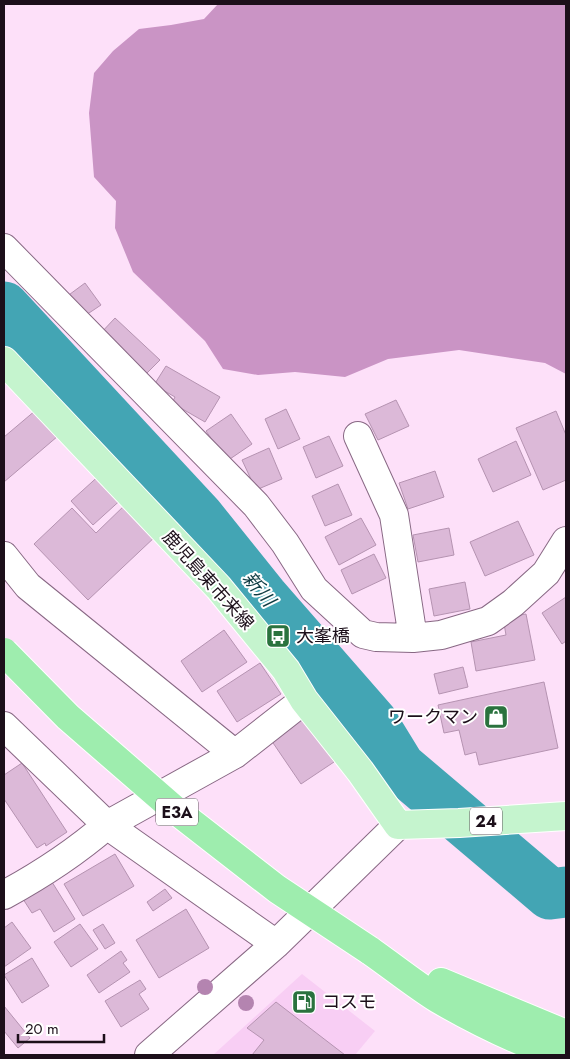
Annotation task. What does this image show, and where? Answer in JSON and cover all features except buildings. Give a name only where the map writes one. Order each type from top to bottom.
[{"type":"highway","name":"E3A","points":[[4,652],[68,718],[174,809],[277,890],[369,950],[441,991],[487,1025],[556,1055]]},
{"type":"highway","name":"E3A","points":[[441,991],[566,1034]]},
{"type":"main road","name":"鹿児島東市来線","points":[[4,361],[218,586],[286,670],[304,700],[360,771],[398,825]]},
{"type":"main road","name":"24","points":[[398,825],[566,816]]},
{"type":"street","points":[[4,248],[256,505],[285,543],[314,589],[363,634],[376,637],[413,638],[441,635],[488,621],[513,603],[546,573],[566,541]]},
{"type":"street","points":[[358,436],[394,515],[413,638]]},
{"type":"street","points":[[4,556],[28,586],[235,754]]},
{"type":"street","points":[[4,894],[31,880],[96,835],[107,825],[235,754],[304,700]]},
{"type":"street","points":[[4,726],[107,825],[276,944]]},
{"type":"street","points":[[150,1055],[276,944],[398,825]]},
{"type":"shaded area","points":[[218,4],[566,4],[566,374],[545,363],[459,350],[388,359],[345,377],[295,372],[258,375],[223,369],[205,341],[133,272],[115,228],[116,201],[94,177],[89,113],[94,73],[113,51],[139,29],[204,19]]},
{"type":"shaded area","name":"コスモ","points":[[302,974],[375,1031],[355,1055],[213,1055]]},
{"type":"waterway","name":"新川","points":[[4,307],[198,516],[263,597],[373,723],[400,767],[550,894],[566,892]]},
{"type":"place","name":"大峯橋","points":[[278,636]]},
{"type":"place","name":"ワークマン","points":[[496,717]]},
{"type":"place","name":"コスモ","points":[[304,1002]]}]
